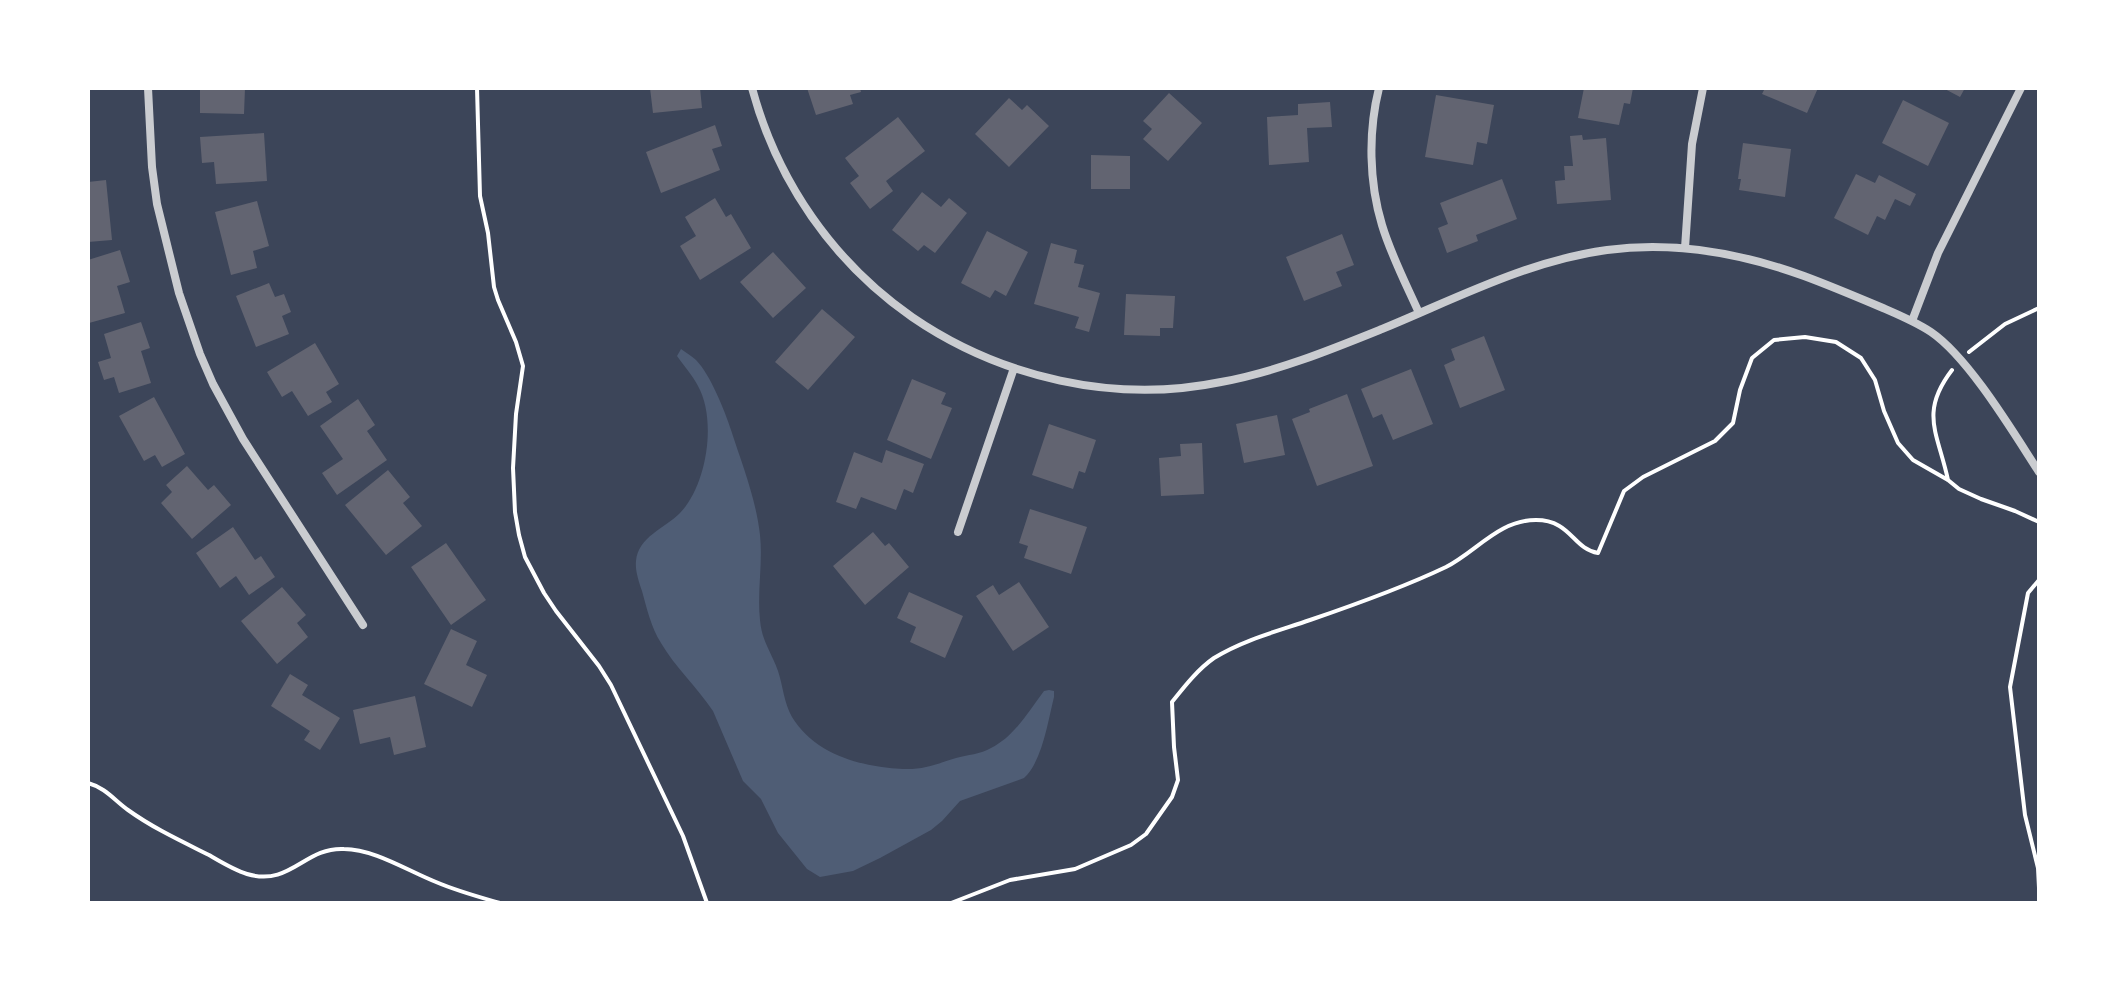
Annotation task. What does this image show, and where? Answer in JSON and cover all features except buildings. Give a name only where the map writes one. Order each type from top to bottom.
[{"type":"street","points":[[148,88],[157,204],[179,293],[200,354],[243,439],[363,625]]},
{"type":"street","points":[[752,88],[765,131],[793,190],[848,262],[878,291],[923,324],[968,350],[1044,377],[1135,390],[1192,387],[1241,378],[1287,365],[1504,277],[1558,260],[1626,248],[1685,248],[1724,253],[1790,271],[1912,321],[1931,332],[1946,344],[1982,388],[2039,472]]},
{"type":"street","points":[[1379,88],[1372,131],[1375,192],[1390,246],[1419,313]]},
{"type":"street","points":[[1685,248],[1692,144],[1703,88]]},
{"type":"street","points":[[1912,321],[1938,253],[2021,88]]},
{"type":"street","points":[[958,532],[1014,368]]},
{"type":"path","points":[[477,88],[480,196],[494,287],[523,366],[513,455],[515,512],[525,557],[556,611],[611,685],[683,836],[707,903]]},
{"type":"path","points":[[951,903],[1010,880],[1075,869],[1131,845],[1146,834],[1172,797],[1178,780],[1172,702],[1213,659],[1260,637],[1412,583],[1451,564],[1503,527],[1534,520],[1552,522],[1568,531],[1587,551],[1598,553],[1624,491],[1643,477],[1715,441],[1733,423],[1740,390],[1752,358],[1774,340],[1805,337],[1836,342],[1861,358],[1875,380],[1898,443],[1913,460],[1959,489],[2039,522]]},
{"type":"path","points":[[2039,580],[2028,593],[2010,687],[2025,815],[2038,868],[2039,888]]},
{"type":"path","points":[[88,783],[101,787],[127,810],[167,834],[242,873],[260,878],[281,875],[323,851],[342,848],[376,855],[435,882],[500,903]]},
{"type":"shaded area","points":[[88,88],[2039,88],[2039,903],[88,903]]},
{"type":"shaded area","points":[[681,349],[696,360],[707,374],[728,422],[758,522],[761,546],[759,609],[763,634],[778,671],[789,712],[813,741],[856,762],[887,768],[924,768],[983,752],[999,743],[1020,723],[1044,691],[1054,691],[1040,752],[1024,778],[960,801],[931,830],[853,871],[820,877],[807,869],[778,833],[761,799],[743,781],[713,711],[667,652],[650,618],[637,573],[638,553],[647,539],[680,513],[689,501],[703,469],[706,452],[708,434],[704,400],[696,382],[677,356]]}]
